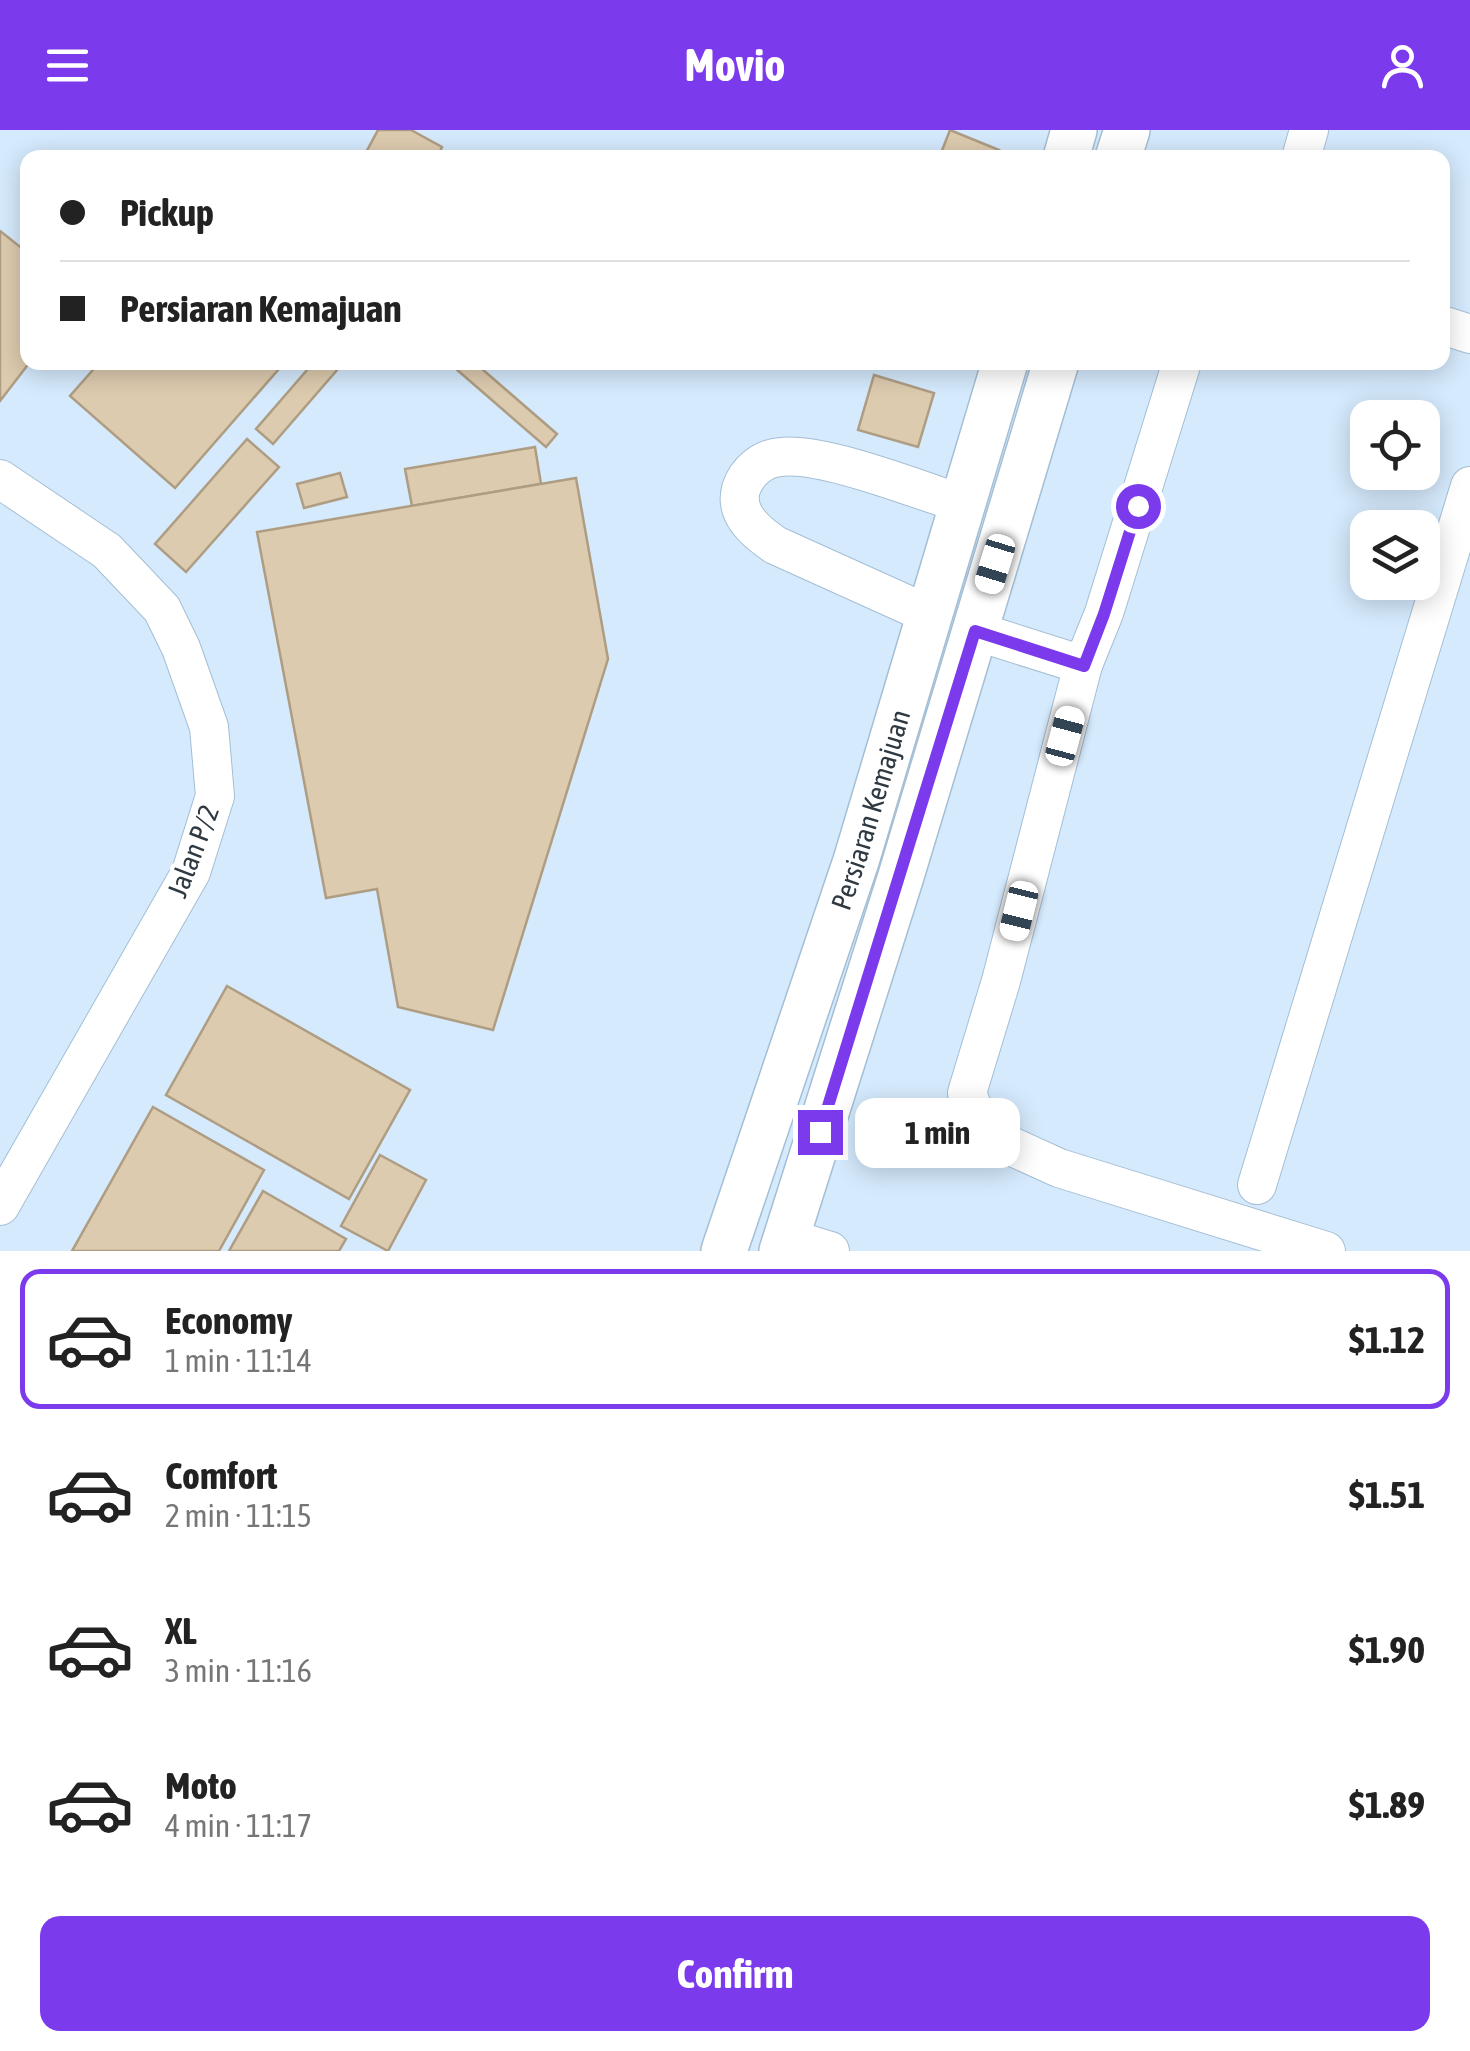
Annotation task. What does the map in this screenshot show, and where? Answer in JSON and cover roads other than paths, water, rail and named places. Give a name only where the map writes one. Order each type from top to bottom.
[{"type":"main road","name":"Persiaran Kemajuan","points":[[724,1251],[856,861],[1002,370]]},
{"type":"main road","name":"Persiaran Kemajuan","points":[[784,1244],[1054,370]]},
{"type":"street","points":[[1180,370],[1104,614],[1084,666],[1001,981],[967,1093],[982,1133],[1059,1168],[1326,1251]]},
{"type":"street","points":[[930,615],[774,545],[756,532],[744,515],[740,495],[745,478],[759,464],[776,457],[797,456],[962,504]]},
{"type":"street","name":"Jalan P/2","points":[[0,479],[107,551],[162,609],[210,726],[215,796],[191,872],[0,1206]]},
{"type":"street","points":[[1257,1185],[1470,486]]},
{"type":"street","points":[[975,631],[1084,666]]},
{"type":"street","points":[[784,1244],[830,1251]]}]
